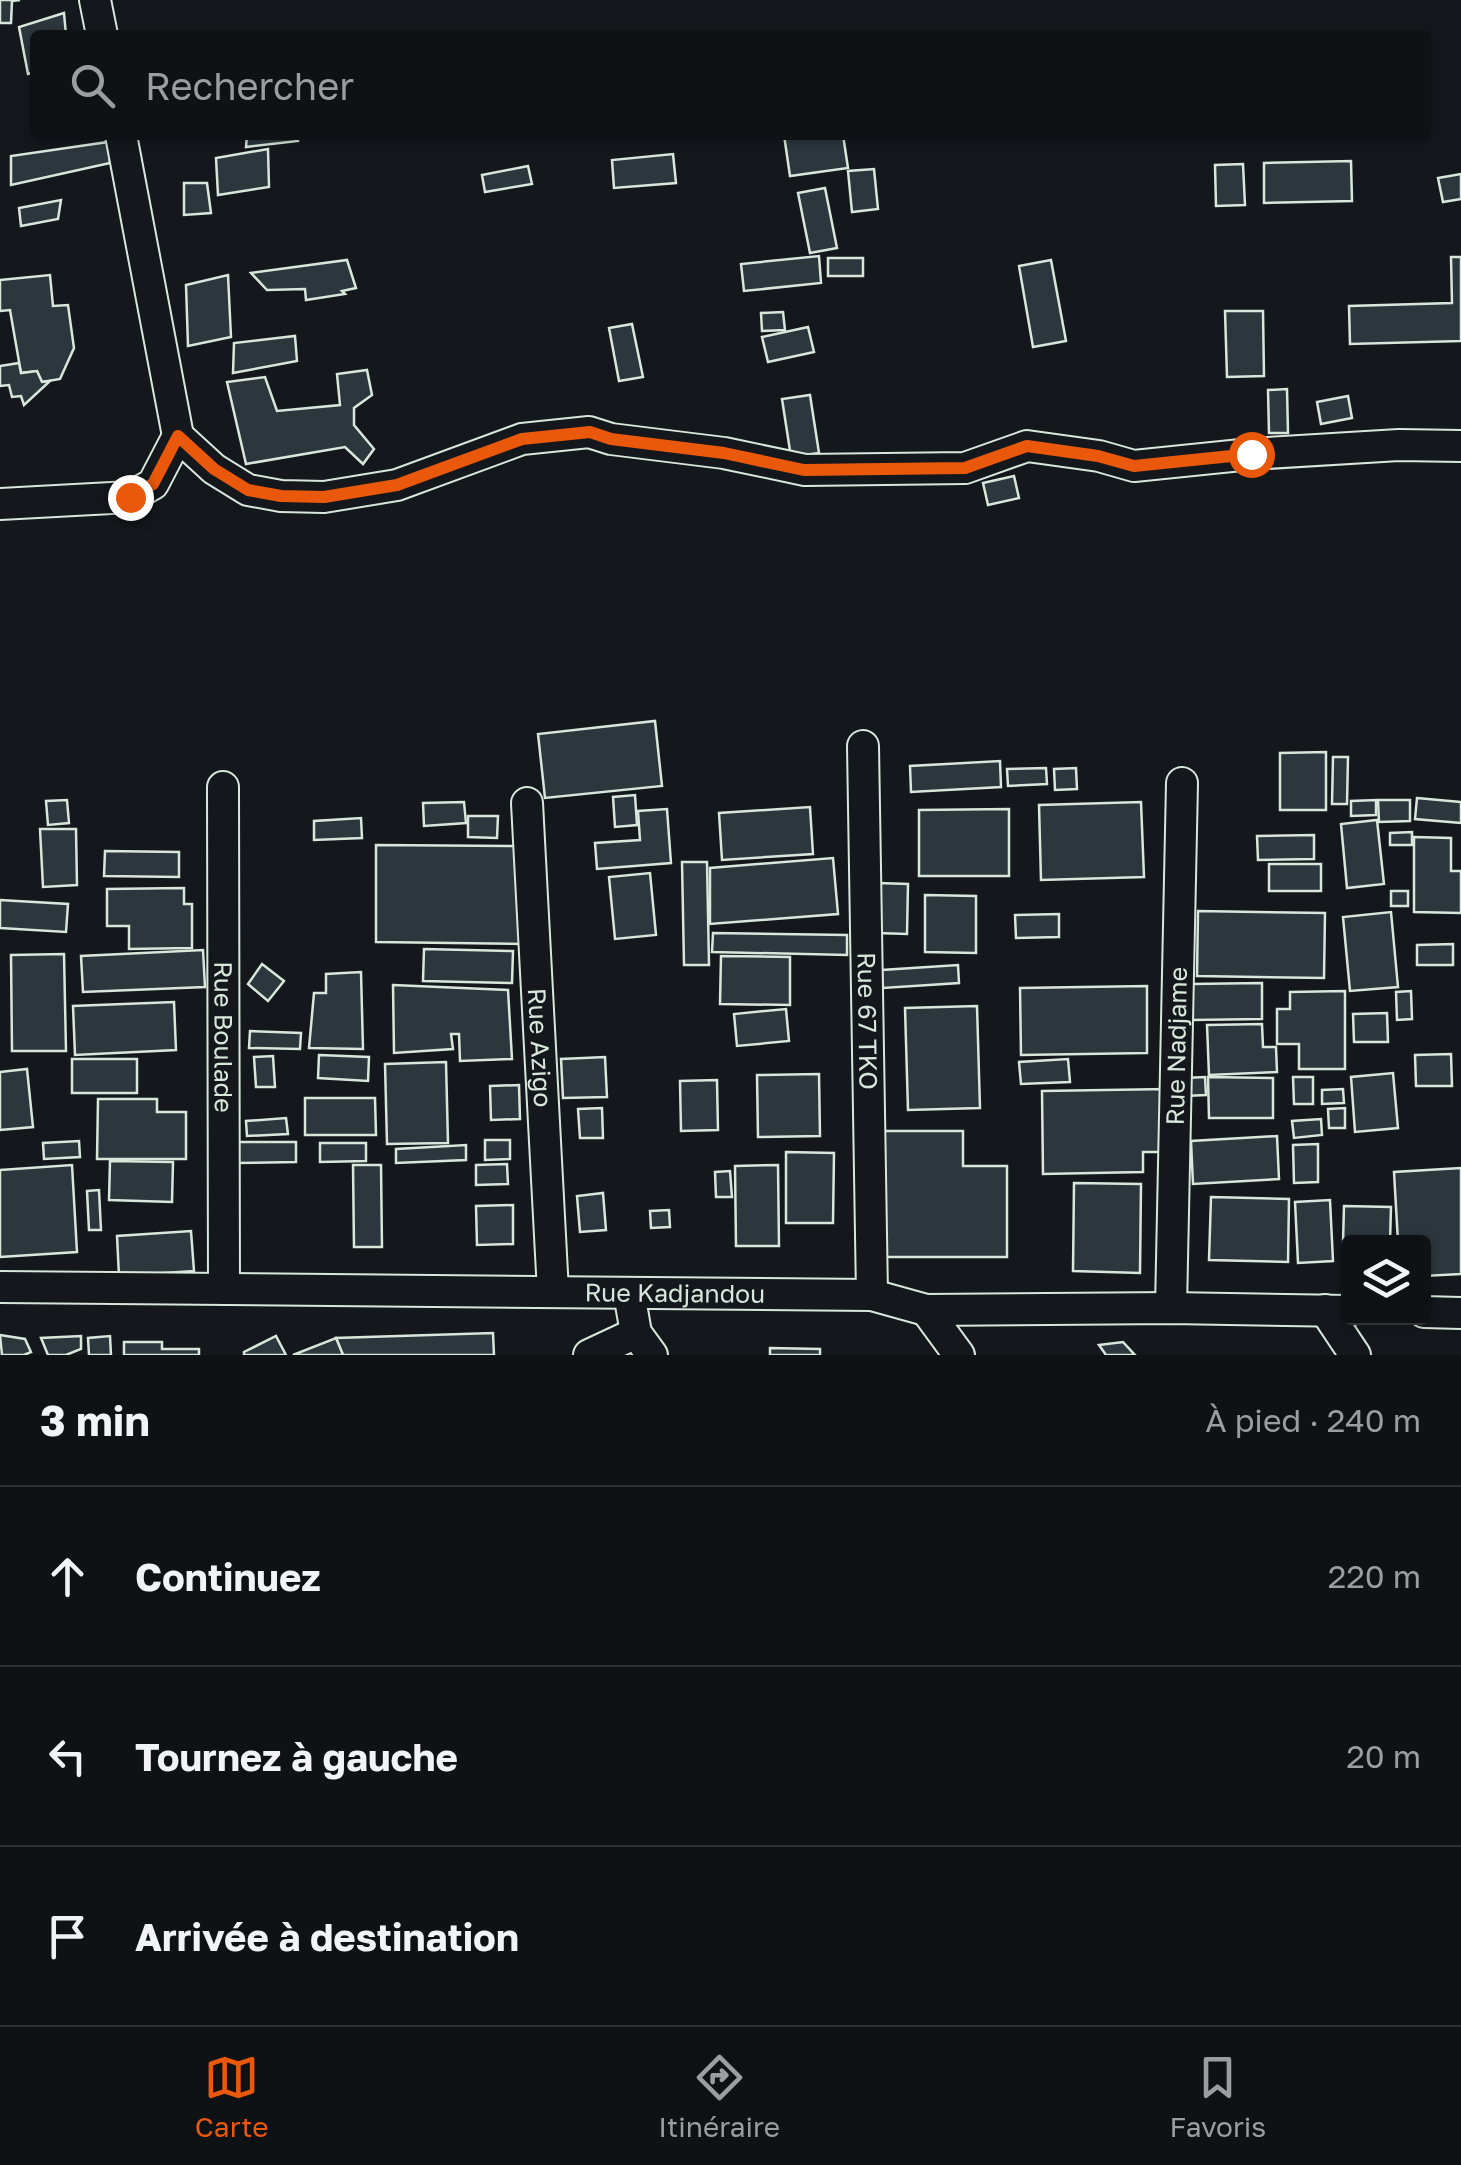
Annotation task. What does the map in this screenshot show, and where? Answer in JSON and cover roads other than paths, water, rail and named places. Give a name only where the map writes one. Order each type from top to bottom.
[{"type":"street","points":[[95,0],[101,30]]},
{"type":"street","points":[[122,140],[178,436],[214,469],[248,490],[324,497],[397,485],[522,439],[590,432],[611,439],[724,453],[804,470],[965,468],[1027,446],[1098,456],[1134,466],[1399,445],[1461,446]]},
{"type":"street","points":[[0,504],[130,497],[153,484],[178,436]]},
{"type":"street","name":"Rue 67 TKO","points":[[863,746],[872,1296]]},
{"type":"street","name":"Rue Nadjame","points":[[1171,1308],[1182,783]]},
{"type":"street","name":"Rue Boulade","points":[[222,787],[224,1289]]},
{"type":"street","name":"Rue Azigo","points":[[527,804],[553,1292]]},
{"type":"street","name":"Rue Kadjandou","points":[[0,1287],[872,1296],[926,1310],[1337,1310]]},
{"type":"street","points":[[589,1355],[644,1344],[630,1293]]},
{"type":"street","points":[[926,1310],[958,1355]]},
{"type":"street","points":[[1337,1310],[1356,1355]]},
{"type":"street","points":[[1431,1312],[1461,1313]]}]
